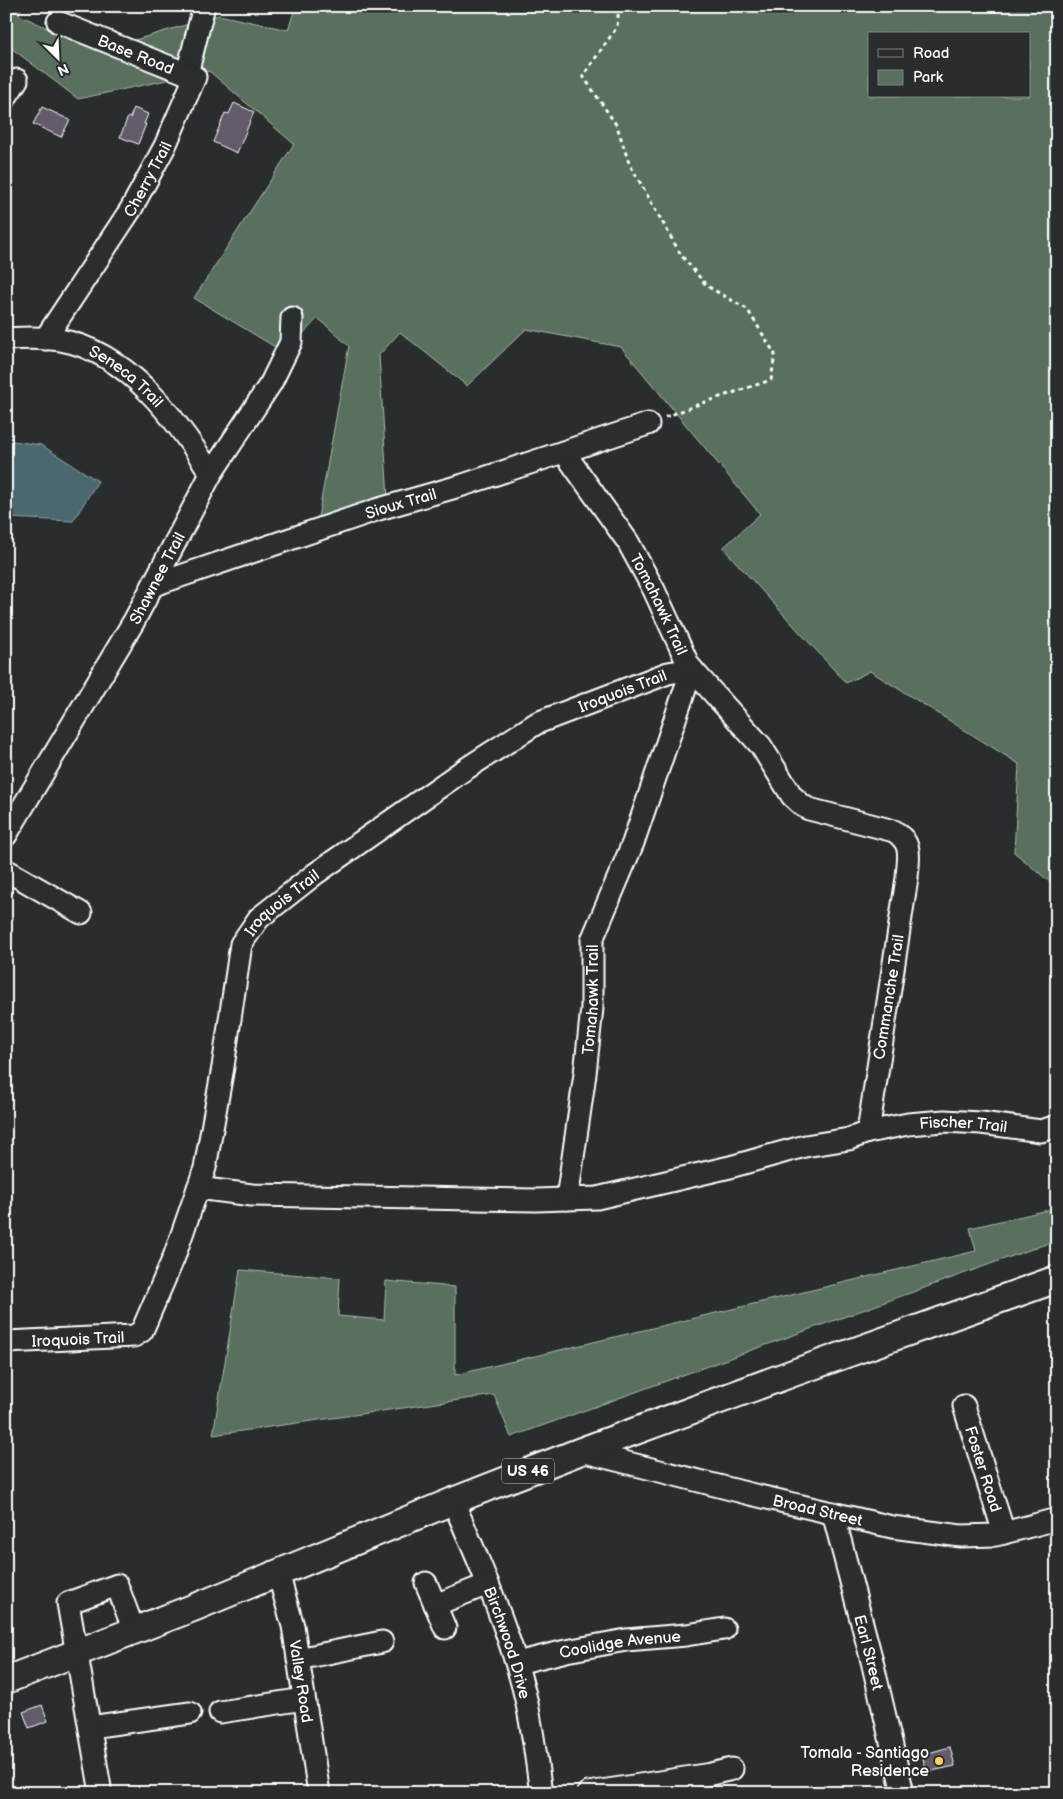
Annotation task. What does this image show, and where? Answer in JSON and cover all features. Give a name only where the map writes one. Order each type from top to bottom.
[{"type":"main road","name":"US 46","points":[[8,1675],[78,1653],[453,1500],[581,1451],[1057,1279]]},
{"type":"street","name":"Cherry Trail","points":[[45,339],[130,209],[165,146],[194,77],[187,74],[204,6]]},
{"type":"street","name":"Base Road","points":[[58,22],[187,74]]},
{"type":"street","name":"Shawnee Trail","points":[[6,835],[134,621],[211,474],[271,383],[291,342],[292,318]]},
{"type":"street","name":"Seneca Trail","points":[[6,339],[61,340],[102,356],[127,372],[144,386],[163,408],[197,452],[211,474]]},
{"type":"street","name":"Sioux Trail","points":[[154,585],[379,509],[463,485],[648,424]]},
{"type":"street","name":"Tomahawk Trail","points":[[564,452],[628,542],[654,590],[692,669],[633,843],[592,940],[592,1008],[585,1074],[567,1199]]},
{"type":"street","name":"Commanche Trail","points":[[692,669],[761,746],[797,801],[810,809],[894,831],[906,840],[908,847],[907,878],[868,1132]]},
{"type":"street","name":"Iroquois Trail","points":[[6,1342],[134,1336],[142,1331],[174,1258],[205,1168],[223,1068],[240,944],[259,918],[323,869],[461,772],[537,723],[668,673],[692,669]]},
{"type":"street","points":[[6,870],[81,913]]},
{"type":"street","name":"Fischer Trail","points":[[868,1132],[908,1124],[944,1121],[981,1123],[1041,1131],[1057,1126]]},
{"type":"street","points":[[198,1188],[252,1196],[597,1198],[730,1167],[804,1146],[849,1139],[868,1132]]},
{"type":"street","name":"Foster Road","points":[[964,1406],[1004,1533]]},
{"type":"street","name":"Broad Street","points":[[581,1451],[892,1526],[961,1536],[996,1535],[1057,1519]]},
{"type":"street","name":"Birchwood Drive","points":[[453,1500],[504,1623],[517,1664],[524,1690],[541,1793]]},
{"type":"street","name":"Earl Street","points":[[833,1512],[872,1661],[903,1793]]},
{"type":"street","name":"Valley Road","points":[[278,1573],[293,1626],[319,1793]]},
{"type":"street","points":[[426,1583],[445,1628]]},
{"type":"street","points":[[436,1604],[488,1584]]},
{"type":"street","points":[[102,1793],[68,1603],[117,1585],[134,1631]]},
{"type":"street","name":"Coolidge Avenue","points":[[517,1664],[566,1651],[626,1640],[686,1635],[724,1628]]},
{"type":"street","points":[[298,1659],[382,1642]]},
{"type":"street","points":[[220,1712],[304,1699]]},
{"type":"street","points":[[90,1727],[190,1713]]},
{"type":"street","points":[[588,1793],[732,1769]]},
{"type":"path","points":[[619,6],[617,27],[583,76],[617,126],[629,163],[681,255],[707,286],[747,309],[774,354],[771,380],[702,403],[648,424]]},
{"type":"green space","points":[[6,6],[21,6],[19,15],[98,51],[219,15],[288,30],[296,6],[1057,6],[1057,888],[1014,852],[1019,764],[870,671],[846,683],[723,548],[760,514],[621,347],[526,329],[467,386],[400,332],[379,355],[388,499],[317,523],[349,346],[318,318],[285,353],[194,298],[294,144],[209,71],[78,99],[6,44]]},
{"type":"green space","points":[[1057,1208],[1057,1240],[511,1437],[494,1395],[213,1435],[240,1270],[340,1278],[338,1316],[384,1320],[386,1281],[455,1287],[455,1375],[976,1251],[970,1228]]},
{"type":"water","points":[[6,440],[41,445],[98,481],[73,521],[6,518]]},
{"type":"building","points":[[234,103],[254,112],[237,153],[213,142],[225,113],[229,114]]},
{"type":"building","points":[[42,107],[70,120],[61,137],[33,124]]},
{"type":"building","points":[[134,108],[148,114],[138,144],[120,137]]},
{"type":"building","points":[[42,1705],[48,1721],[29,1728],[23,1712]]},
{"type":"building","name":"Tomala - Santiago Residence","points":[[950,1747],[955,1766],[927,1772],[922,1756]]},
{"type":"place","name":"Tomala - Santiago Residence","points":[[939,1761]]}]
